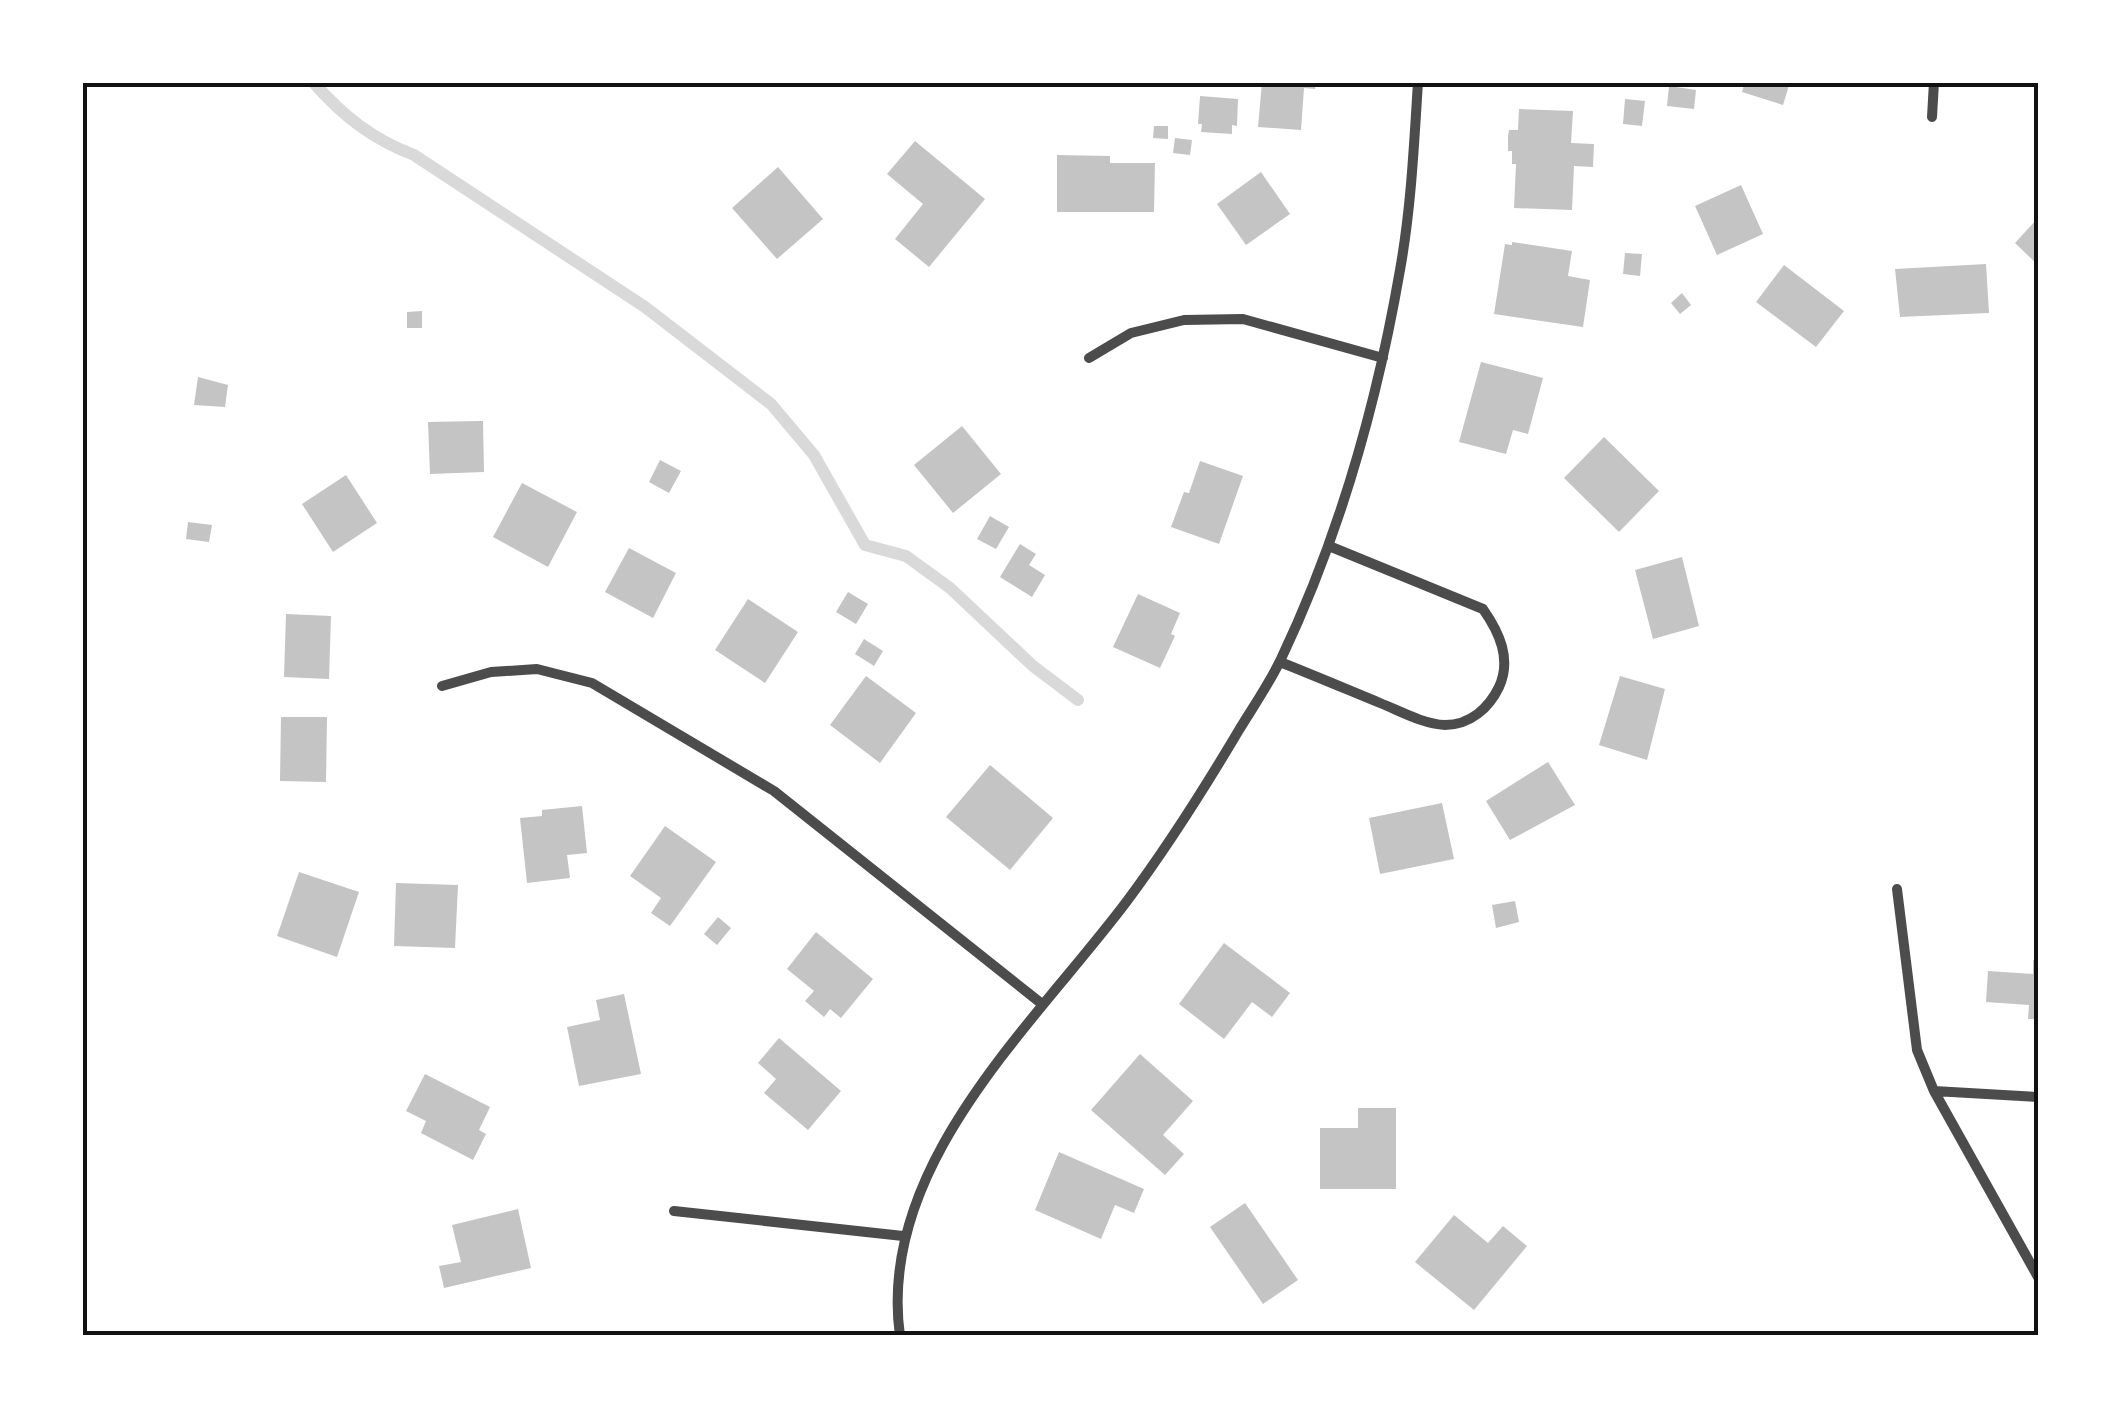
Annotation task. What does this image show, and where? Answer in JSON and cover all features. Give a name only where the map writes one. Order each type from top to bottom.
[{"type":"street","points":[[900,1336],[903,1236],[926,1172],[1042,1004],[1126,902],[1177,829],[1280,662],[1330,546],[1383,358],[1401,267],[1418,82]]},
{"type":"street","points":[[1932,118],[1934,82]]},
{"type":"street","points":[[1089,358],[1131,333],[1184,320],[1244,319],[1383,358]]},
{"type":"street","points":[[1280,662],[1421,720],[1447,725],[1467,720],[1490,705],[1502,681],[1505,653],[1497,628],[1482,610],[1330,546]]},
{"type":"street","points":[[442,686],[491,672],[537,669],[592,683],[774,791],[1042,1004]]},
{"type":"street","points":[[1898,889],[1918,1050],[1934,1090],[2038,1277]]},
{"type":"street","points":[[1934,1090],[2038,1097]]},
{"type":"street","points":[[674,1211],[903,1236]]},
{"type":"building","points":[[1262,82],[1316,82],[1315,89],[1304,88],[1301,130],[1258,127]]},
{"type":"building","points":[[1745,82],[1790,82],[1783,105],[1742,92]]},
{"type":"building","points":[[1669,86],[1696,90],[1694,109],[1667,106]]},
{"type":"building","points":[[1200,96],[1238,99],[1237,126],[1232,125],[1232,134],[1201,132]]},
{"type":"building","points":[[1625,99],[1645,101],[1642,126],[1623,124]]},
{"type":"building","points":[[1519,109],[1573,111],[1571,143],[1594,144],[1593,167],[1574,166],[1572,210],[1514,208],[1516,164],[1512,164],[1512,151],[1508,151],[1508,136],[1509,130],[1518,130]]},
{"type":"building","points":[[1154,126],[1168,126],[1168,139],[1153,138]]},
{"type":"building","points":[[1175,138],[1192,140],[1190,155],[1173,153]]},
{"type":"building","points":[[915,141],[985,199],[929,267],[895,239],[923,204],[887,174]]},
{"type":"building","points":[[1057,155],[1110,156],[1110,163],[1155,163],[1154,212],[1057,212]]},
{"type":"building","points":[[778,167],[823,219],[777,259],[732,208]]},
{"type":"building","points":[[1261,172],[1290,214],[1246,245],[1217,204]]},
{"type":"building","points":[[1741,185],[1763,234],[1717,255],[1695,206]]},
{"type":"building","points":[[2038,218],[2038,265],[2015,243]]},
{"type":"building","points":[[1505,244],[1572,251],[1568,276],[1590,280],[1583,327],[1494,314]]},
{"type":"building","points":[[1625,253],[1642,254],[1640,276],[1623,274]]},
{"type":"building","points":[[1986,264],[1989,313],[1900,317],[1895,269]]},
{"type":"building","points":[[1784,265],[1844,311],[1816,347],[1756,302]]},
{"type":"building","points":[[1682,293],[1691,305],[1680,314],[1671,303]]},
{"type":"building","points":[[422,311],[422,328],[407,328],[407,312]]},
{"type":"building","points":[[1481,362],[1543,378],[1528,434],[1513,430],[1506,454],[1459,442]]},
{"type":"building","points":[[198,377],[228,385],[225,407],[194,405]]},
{"type":"building","points":[[483,421],[484,472],[430,474],[428,422]]},
{"type":"building","points":[[962,426],[1001,474],[953,513],[914,465]]},
{"type":"building","points":[[1604,437],[1659,491],[1619,532],[1564,478]]},
{"type":"building","points":[[660,460],[681,471],[669,493],[649,482]]},
{"type":"building","points":[[1200,461],[1243,476],[1219,544],[1171,527]]},
{"type":"building","points":[[346,475],[377,523],[333,552],[302,504]]},
{"type":"building","points":[[522,483],[577,512],[548,567],[493,537]]},
{"type":"building","points":[[990,516],[1009,527],[996,549],[977,539]]},
{"type":"building","points":[[188,522],[212,525],[209,542],[186,539]]},
{"type":"building","points":[[1020,544],[1036,554],[1029,565],[1045,575],[1032,597],[1000,577]]},
{"type":"building","points":[[629,548],[676,573],[653,618],[605,592]]},
{"type":"building","points":[[1682,557],[1699,626],[1653,639],[1635,570]]},
{"type":"building","points":[[848,592],[868,604],[856,624],[836,612]]},
{"type":"building","points":[[1138,594],[1180,613],[1171,634],[1175,636],[1160,668],[1113,647]]},
{"type":"building","points":[[748,599],[798,632],[765,683],[715,650]]},
{"type":"building","points":[[286,614],[331,616],[329,679],[284,677]]},
{"type":"building","points":[[864,639],[883,651],[874,666],[855,654]]},
{"type":"building","points":[[866,676],[916,713],[880,763],[830,725]]},
{"type":"building","points":[[1620,676],[1665,689],[1647,760],[1599,745]]},
{"type":"building","points":[[281,717],[327,717],[326,782],[280,781]]},
{"type":"building","points":[[1548,762],[1575,805],[1510,840],[1486,801]]},
{"type":"building","points":[[990,765],[1053,818],[1010,870],[946,817]]},
{"type":"building","points":[[1442,803],[1454,859],[1380,874],[1369,818]]},
{"type":"building","points":[[582,806],[587,853],[567,855],[570,878],[527,883],[520,818],[542,816],[542,810]]},
{"type":"building","points":[[665,826],[716,862],[670,926],[651,913],[661,898],[630,876]]},
{"type":"building","points":[[299,872],[359,892],[337,957],[277,936]]},
{"type":"building","points":[[396,883],[458,885],[455,948],[394,946]]},
{"type":"building","points":[[1515,901],[1519,922],[1496,928],[1492,905]]},
{"type":"building","points":[[718,917],[731,928],[717,945],[704,934]]},
{"type":"building","points":[[816,932],[873,979],[841,1018],[830,1009],[824,1017],[805,1001],[814,991],[787,969]]},
{"type":"building","points":[[1224,943],[1290,993],[1272,1017],[1252,1002],[1224,1039],[1179,1004]]},
{"type":"building","points":[[2033,960],[2038,961],[2038,1019],[2028,1019],[2029,1005],[1986,1002],[1988,971],[2033,974]]},
{"type":"building","points":[[624,994],[641,1074],[579,1086],[567,1027],[600,1020],[596,1000]]},
{"type":"building","points":[[779,1038],[841,1091],[808,1130],[764,1093],[776,1079],[758,1063]]},
{"type":"building","points":[[1140,1054],[1193,1101],[1163,1135],[1184,1154],[1165,1175],[1091,1110]]},
{"type":"building","points":[[425,1074],[490,1107],[479,1130],[486,1134],[473,1160],[421,1133],[426,1121],[406,1111]]},
{"type":"building","points":[[1358,1108],[1396,1108],[1396,1189],[1320,1189],[1320,1128],[1358,1128]]},
{"type":"building","points":[[1059,1152],[1144,1189],[1134,1213],[1115,1205],[1101,1239],[1035,1210]]},
{"type":"building","points":[[1245,1203],[1298,1280],[1263,1304],[1210,1227]]},
{"type":"building","points":[[518,1209],[531,1268],[444,1288],[439,1266],[461,1262],[452,1225]]},
{"type":"building","points":[[1454,1215],[1488,1243],[1503,1226],[1527,1246],[1474,1310],[1415,1262]]},
{"type":"waterway","points":[[313,82],[359,125],[414,155],[645,307],[771,404],[814,455],[865,545],[906,556],[950,588],[1033,666],[1078,700]]}]
